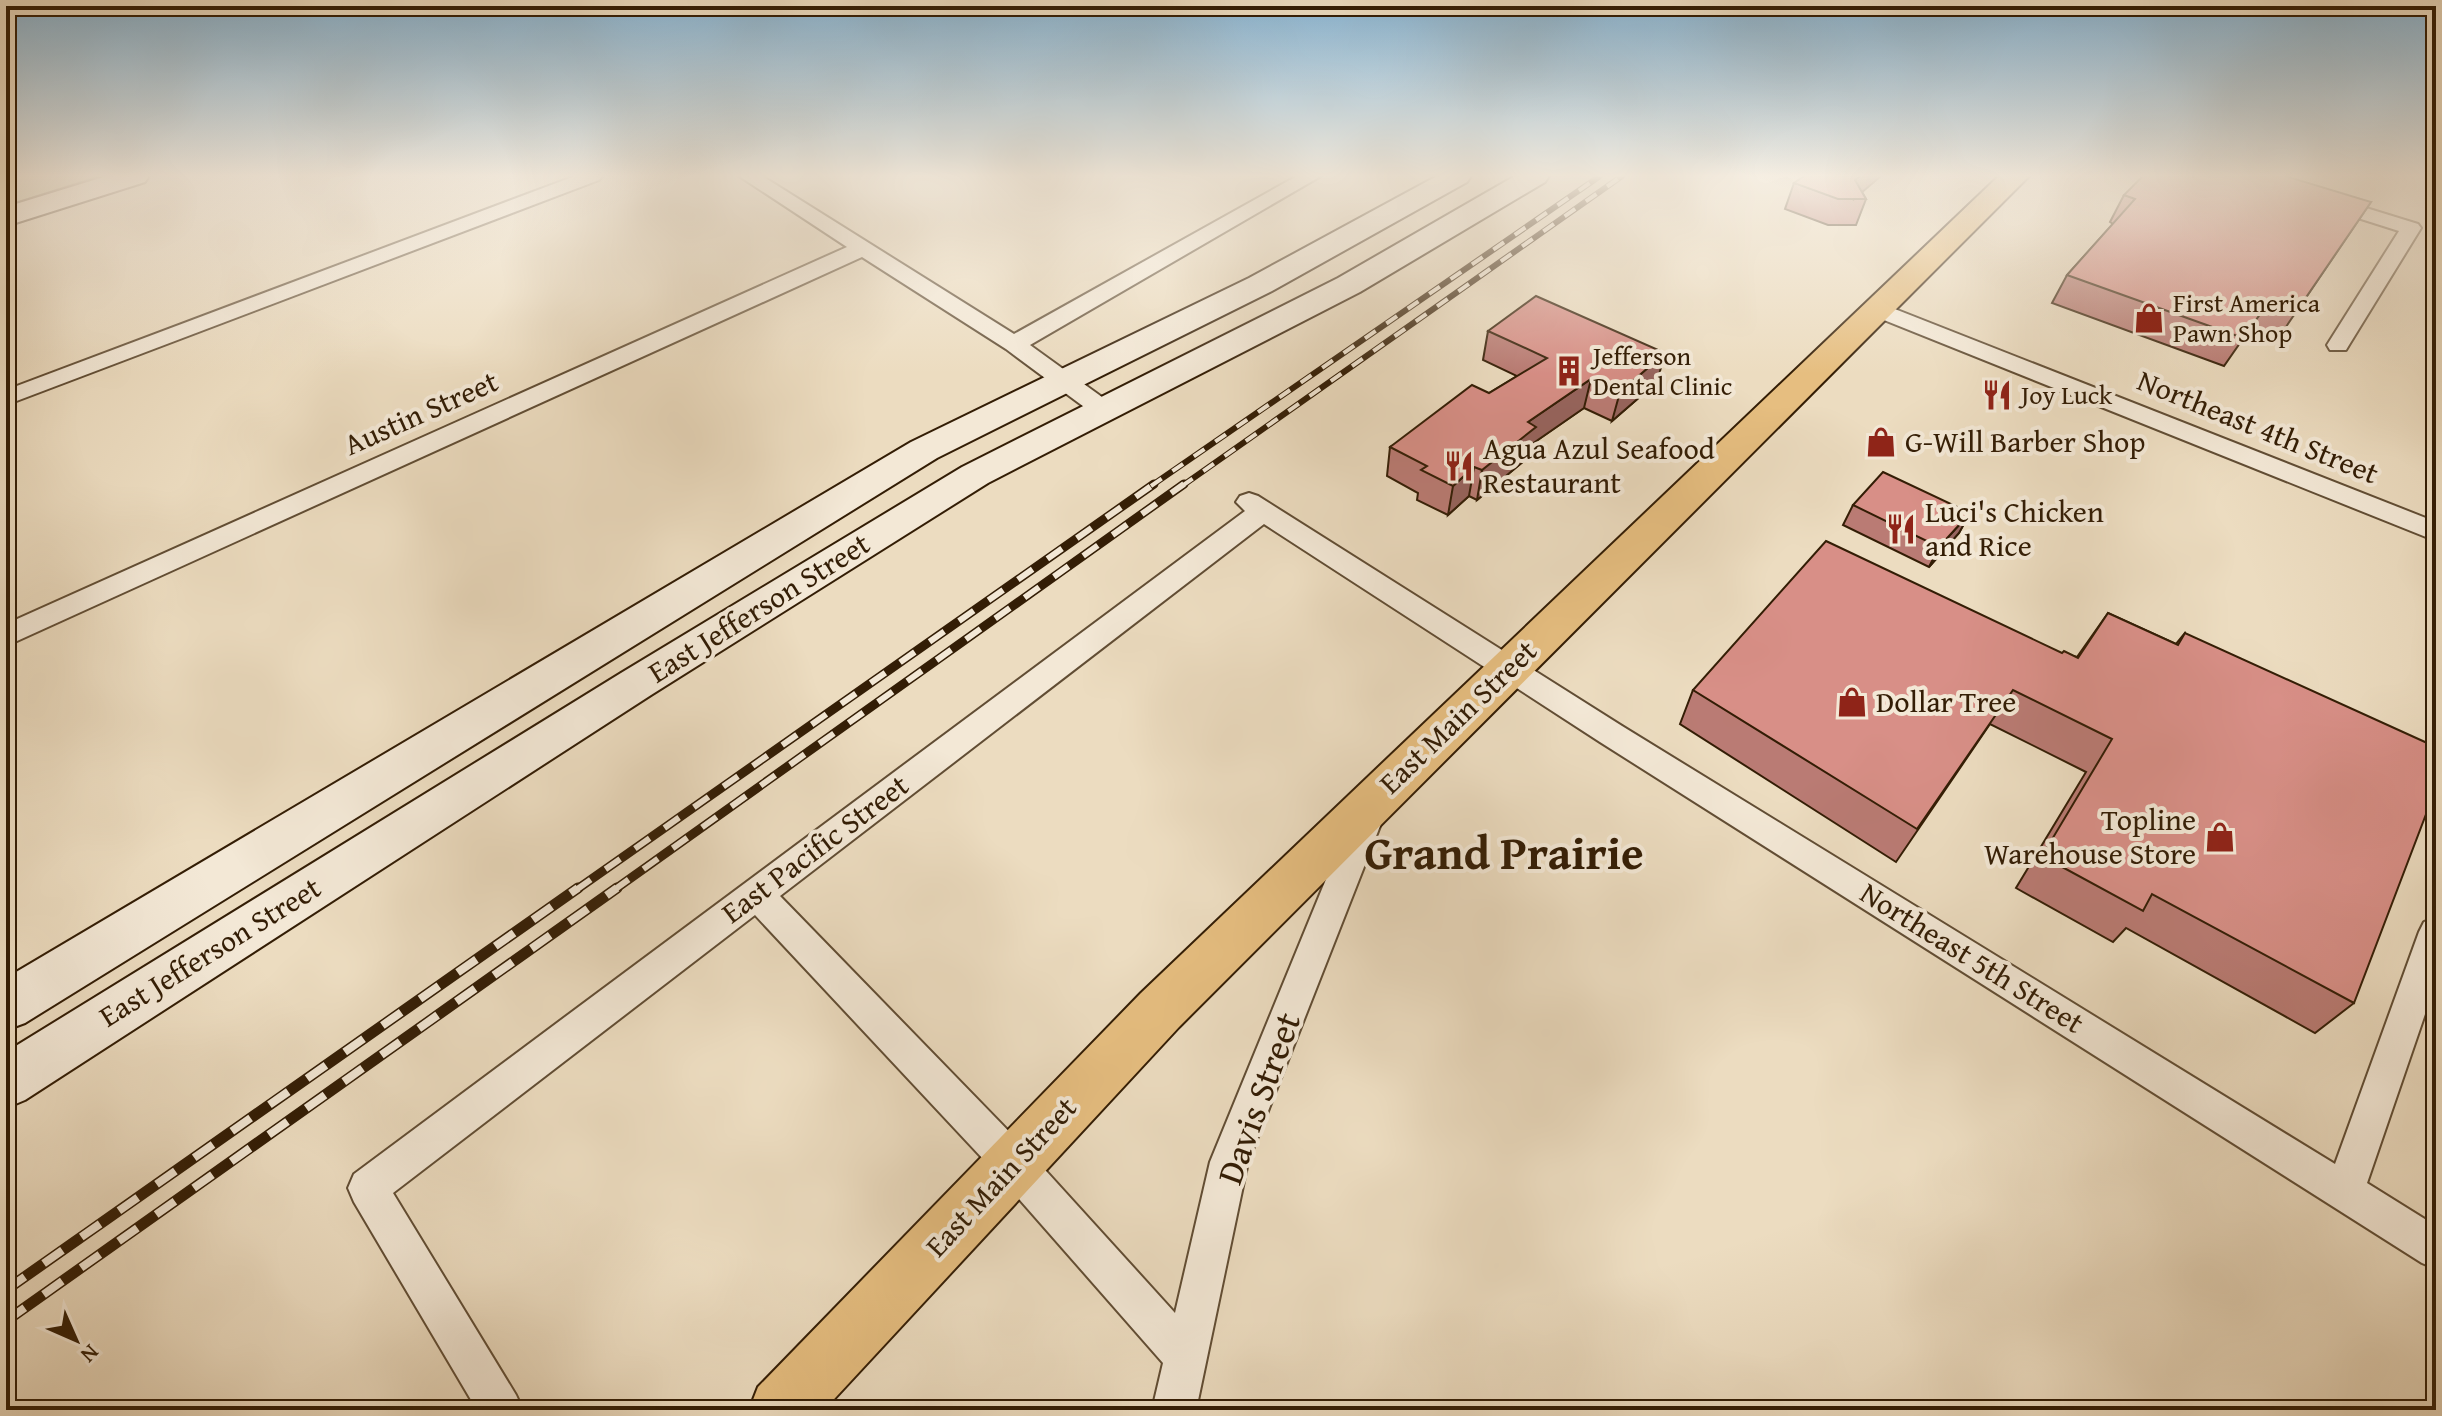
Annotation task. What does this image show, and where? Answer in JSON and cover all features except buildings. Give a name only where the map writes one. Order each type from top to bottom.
[{"type":"main road","name":"East Jefferson Street","points":[[6,1006],[924,450],[1062,379],[1290,271],[1341,242]]},
{"type":"main road","name":"East Jefferson Street","points":[[6,1082],[636,684],[975,475],[1349,285],[1424,242]]},
{"type":"main road","name":"East Main Street","points":[[781,1410],[1160,1010],[1946,242]]},
{"type":"main road","points":[[596,646],[636,684]]},
{"type":"street","points":[[6,398],[418,242]]},
{"type":"street","points":[[854,242],[1014,344],[1104,410]]},
{"type":"street","points":[[1014,344],[1194,242]]},
{"type":"street","points":[[2338,345],[2402,242]]},
{"type":"street","name":"Austin Street","points":[[6,636],[863,248]]},
{"type":"street","name":"Northeast 4th Street","points":[[1877,309],[2436,532]]},
{"type":"street","name":"Northeast 5th Street","points":[[1256,507],[1507,668],[2436,1249]]},
{"type":"street","name":"East Pacific Street","points":[[501,1410],[368,1188],[1256,507]]},
{"type":"street","name":"Davis Street","points":[[1174,1410],[1229,1162],[1376,796]]},
{"type":"street","points":[[756,893],[1013,1163],[1184,1355]]},
{"type":"street","points":[[2345,1190],[2436,932]]},
{"type":"railway","points":[[1151,486],[1504,242]]},
{"type":"railway","points":[[1182,486],[1528,242]]},
{"type":"railway","points":[[576,890],[1154,484]]},
{"type":"railway","points":[[614,890],[1184,484]]},
{"type":"railway","points":[[6,1290],[578,888]]},
{"type":"railway","points":[[6,1321],[617,888]]},
{"type":"place","name":"First America Pawn Shop","points":[[2149,318]]},
{"type":"place","name":"Jefferson Dental Clinic","points":[[1569,371]]},
{"type":"place","name":"Joy Luck","points":[[1997,395]]},
{"type":"place","name":"G-Will Barber Shop","points":[[1881,442]]},
{"type":"place","name":"Agua Azul Seafood Restaurant","points":[[1459,466]]},
{"type":"place","name":"Luci's Chicken and Rice","points":[[1901,529]]},
{"type":"place","name":"Dollar Tree","points":[[1852,702]]},
{"type":"place","name":"Topline Warehouse Store","points":[[2220,837]]},
{"type":"district","name":"Grand Prairie","points":[[1504,853]]}]
